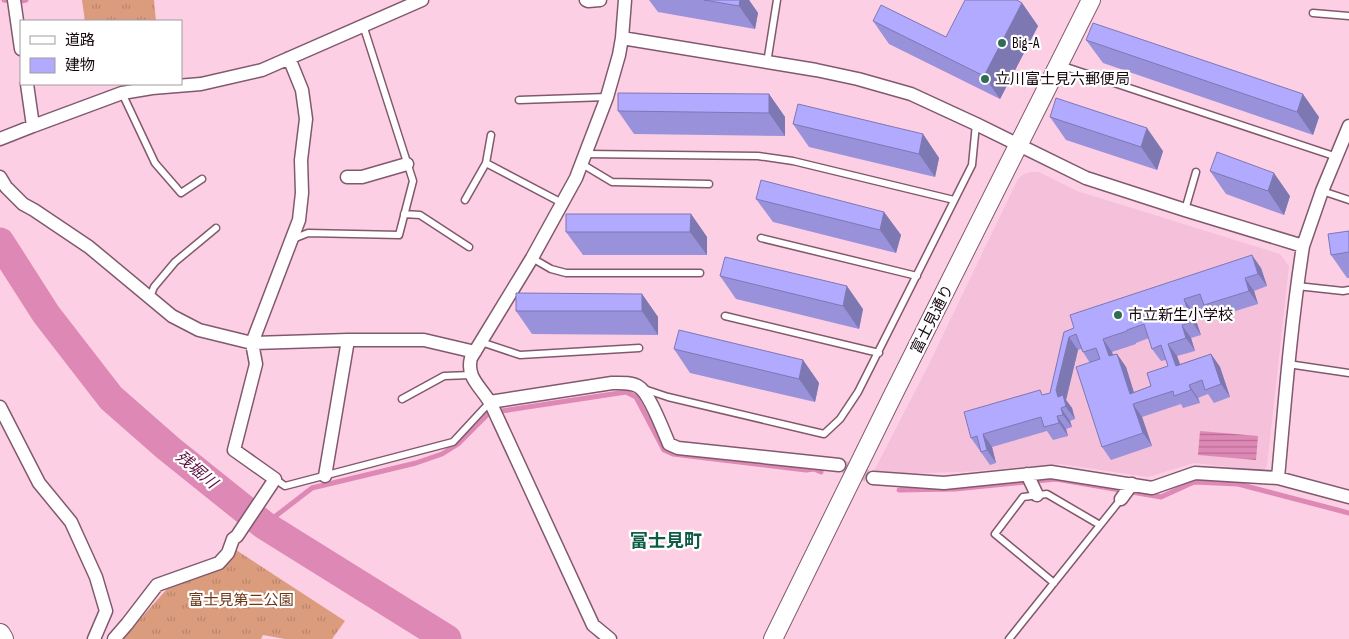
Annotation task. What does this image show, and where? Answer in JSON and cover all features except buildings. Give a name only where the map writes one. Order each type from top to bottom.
[{"type":"main road","points":[[0,634],[3,639]]},
{"type":"street","points":[[0,139],[122,93],[152,88],[201,84],[262,70],[422,0]]},
{"type":"street","points":[[586,0],[600,0]]},
{"type":"street","points":[[610,639],[593,625],[494,410],[471,375],[469,366],[471,358],[532,258],[576,178],[607,98],[619,55],[625,0]]},
{"type":"street","name":"富士見通り","points":[[774,639],[1091,0]]},
{"type":"street","points":[[15,4],[20,42]]},
{"type":"street","points":[[622,38],[816,70],[858,79],[911,94],[1019,144],[1086,178],[1303,246]]},
{"type":"street","points":[[114,639],[156,585],[219,563],[228,553],[233,539],[237,536],[275,479],[234,450],[256,364],[252,343],[299,220],[302,193],[301,160],[306,119],[302,90],[289,58]]},
{"type":"street","points":[[26,85],[33,126]]},
{"type":"street","points":[[1278,478],[1288,364],[1303,246],[1322,191],[1349,126]]},
{"type":"street","points":[[347,177],[362,177],[407,164]]},
{"type":"street","points":[[0,177],[6,187],[23,204],[88,247],[172,316],[199,330],[252,343],[424,340],[478,347]]},
{"type":"street","points":[[325,476],[348,340]]},
{"type":"street","points":[[494,410],[612,382],[628,383],[640,388],[652,405],[669,444],[678,448],[838,465]]},
{"type":"street","points":[[0,407],[39,484],[71,522],[96,577],[106,611],[94,639]]},
{"type":"street","points":[[873,478],[944,483],[1051,472],[1152,488],[1195,472],[1278,478],[1349,497]]},
{"type":"street","points":[[1027,474],[1037,495]]},
{"type":"street","points":[[1121,499],[1132,485]]},
{"type":"lane","points":[[767,63],[777,0]]},
{"type":"lane","points":[[1312,13],[1349,16]]},
{"type":"lane","points":[[293,239],[308,233],[399,235],[413,181],[363,25]]},
{"type":"lane","points":[[1058,65],[1337,157]]},
{"type":"lane","points":[[122,93],[154,163],[181,193],[202,179]]},
{"type":"lane","points":[[519,100],[607,98]]},
{"type":"lane","points":[[640,388],[668,397],[824,434],[840,419],[858,392],[972,165],[976,124]]},
{"type":"lane","points":[[465,200],[486,163],[491,135]]},
{"type":"lane","points":[[584,159],[774,157],[954,200]]},
{"type":"lane","points":[[584,159],[612,182],[709,184]]},
{"type":"lane","points":[[486,163],[562,203]]},
{"type":"lane","points":[[1185,210],[1196,172]]},
{"type":"lane","points":[[1322,191],[1349,200]]},
{"type":"lane","points":[[404,214],[420,215],[469,246]]},
{"type":"lane","points":[[150,297],[154,286],[175,262],[216,228]]},
{"type":"lane","points":[[761,238],[917,276]]},
{"type":"lane","points":[[532,258],[551,269],[566,273],[700,273]]},
{"type":"lane","points":[[1297,286],[1349,290]]},
{"type":"lane","points":[[725,316],[879,353]]},
{"type":"lane","points":[[478,347],[520,355],[639,348]]},
{"type":"lane","points":[[1288,364],[1349,373]]},
{"type":"lane","points":[[402,399],[444,376],[471,375]]},
{"type":"lane","points":[[275,479],[285,486],[452,442],[494,410]]},
{"type":"lane","points":[[1054,583],[995,534],[1023,497],[1047,494],[1100,525]]},
{"type":"lane","points":[[1009,639],[1121,499]]},
{"type":"shaded area","name":"市立新生小学校","points":[[1039,172],[1077,191],[1280,254],[1289,266],[1267,466],[1263,471],[1194,463],[1148,477],[1060,464],[961,472],[880,474],[874,471],[929,364],[1018,179],[1024,174]]},
{"type":"shaded area","points":[[1200,431],[1258,436],[1256,460],[1198,455]]},
{"type":"green space","points":[[82,0],[154,0],[156,20],[85,20]]},
{"type":"green space","name":"富士見第二公園","points":[[236,550],[345,621],[332,639],[285,639],[263,635],[261,639],[122,639],[167,589],[218,569]]},
{"type":"waterway","points":[[4,0],[17,2],[26,0]]},
{"type":"waterway","name":"残堀川","points":[[0,242],[46,314],[111,398],[168,448],[264,525],[447,639]]},
{"type":"waterway","points":[[264,525],[312,488],[416,463],[442,454],[458,444],[489,413],[626,392],[636,397],[664,450],[673,454],[806,470],[814,469],[821,472]]},
{"type":"waterway","points":[[899,490],[955,489],[1056,479],[1161,497],[1194,482],[1238,484],[1349,513]]},
{"type":"tunnel","points":[[839,465],[873,478]]},
{"type":"place","name":"Big-A","points":[[1002,43]]},
{"type":"place","name":"立川富士見六郵便局","points":[[985,79]]},
{"type":"place","name":"市立新生小学校","points":[[1118,315]]},
{"type":"district","name":"富士見町","points":[[666,541]]}]
